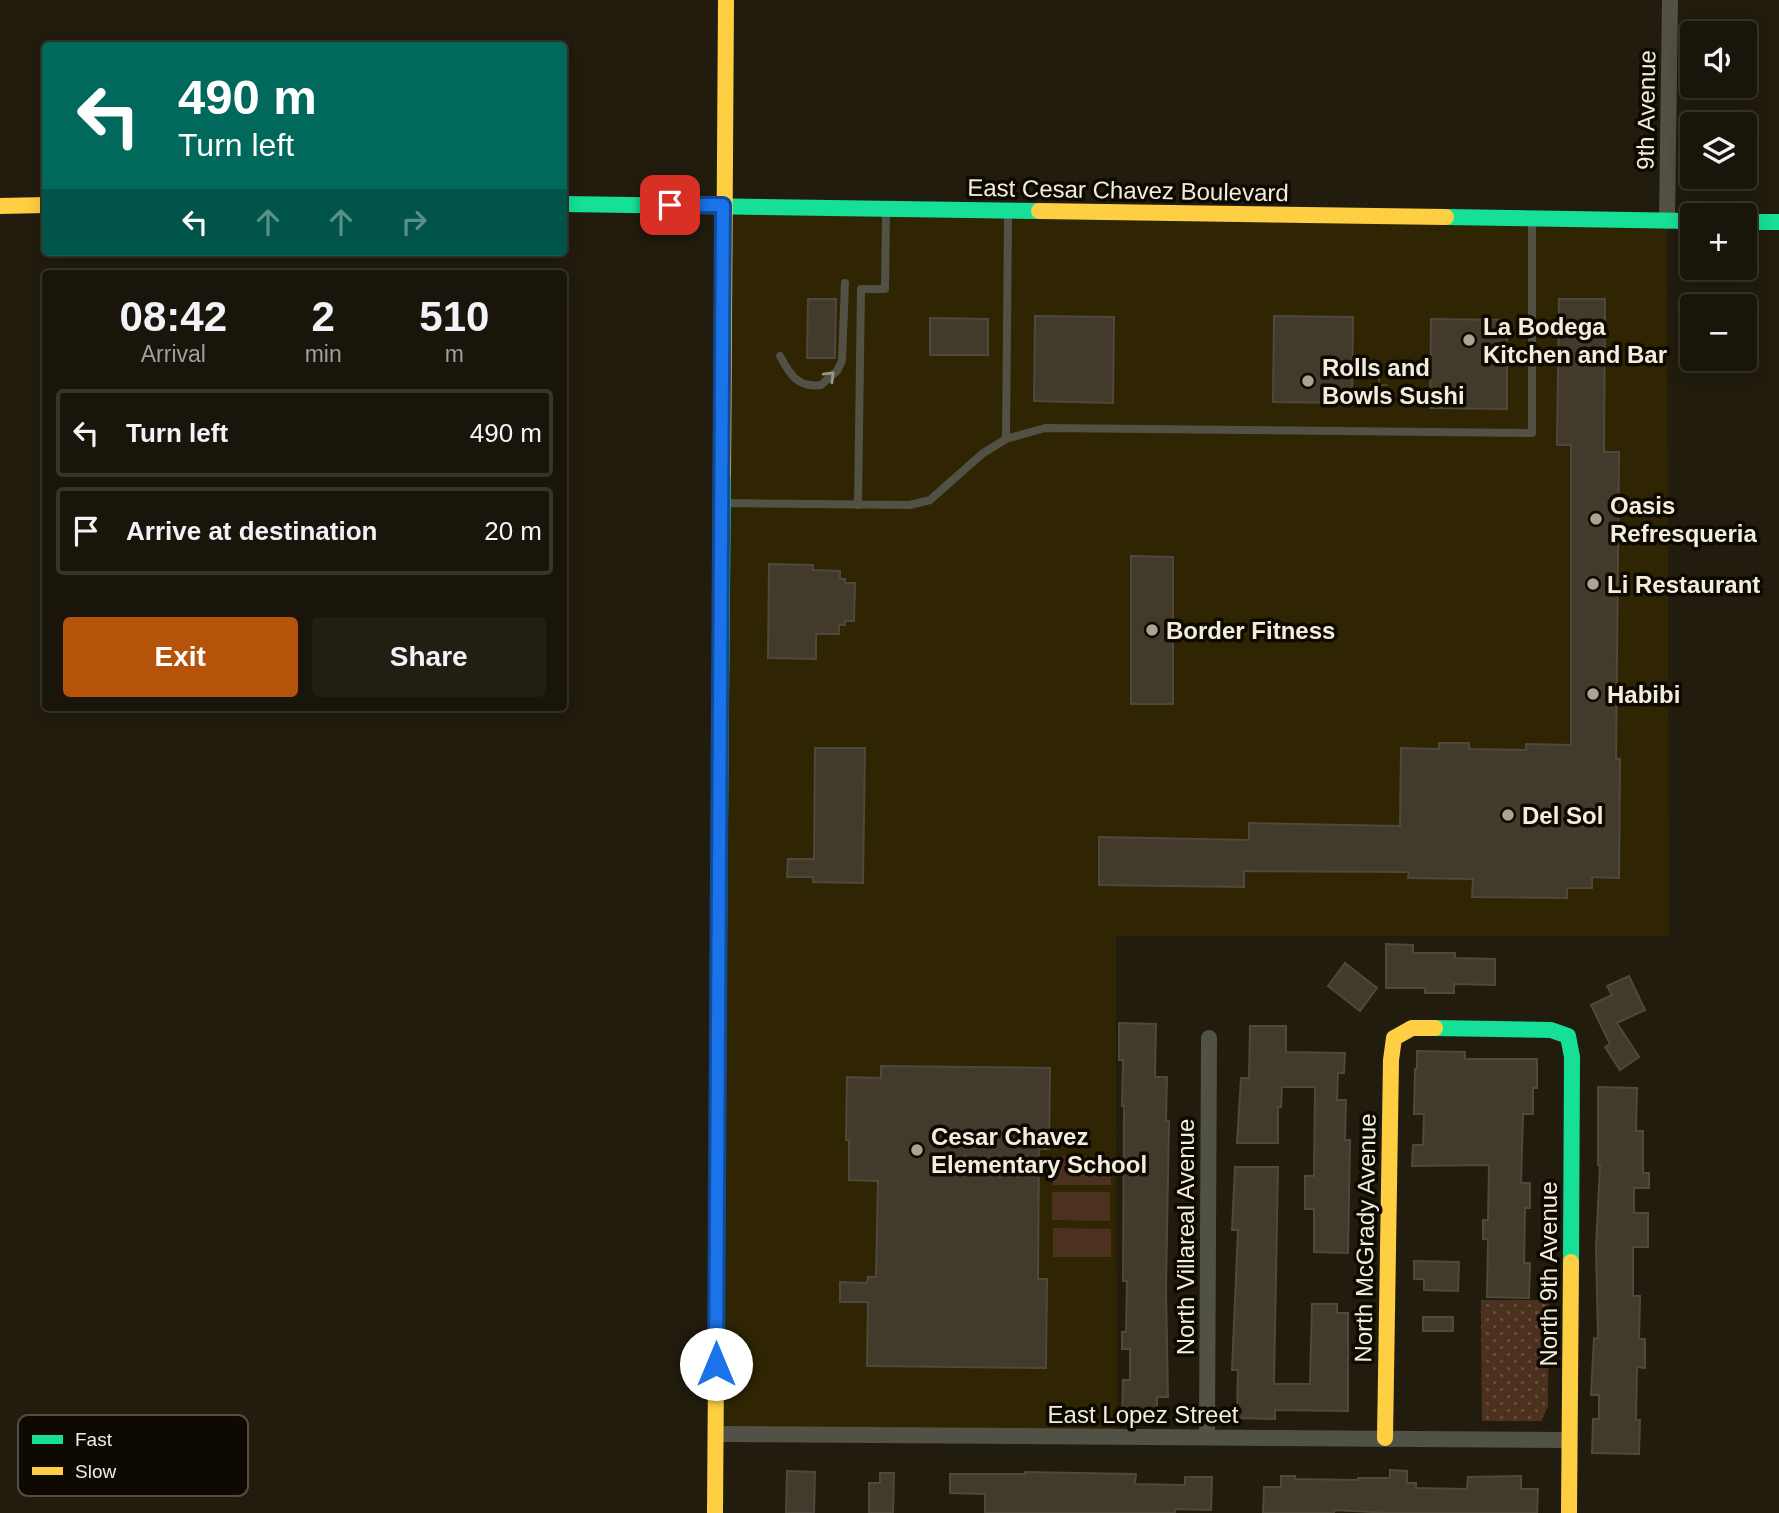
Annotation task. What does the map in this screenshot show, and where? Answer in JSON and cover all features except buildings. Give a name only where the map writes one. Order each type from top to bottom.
[{"type":"main road","points":[[715,1513],[726,0]]},
{"type":"main road","name":"East Cesar Chavez Boulevard","points":[[567,204],[1680,221]]},
{"type":"main road","points":[[0,206],[42,205]]},
{"type":"main road","points":[[1757,222],[1779,222]]},
{"type":"main road","name":"North 9th Avenue","points":[[1394,1038],[1412,1028],[1551,1030],[1568,1036],[1572,1057],[1569,1513]]},
{"type":"main road","name":"North McGrady Avenue","points":[[1385,1438],[1391,1060],[1394,1038]]},
{"type":"street","name":"9th Avenue","points":[[1667,221],[1670,0]]},
{"type":"street","name":"North Villareal Avenue","points":[[1207,1437],[1209,1038]]},
{"type":"street","name":"East Lopez Street","points":[[716,1434],[1569,1440]]},
{"type":"lane","points":[[858,505],[861,289],[885,289],[886,209]]},
{"type":"lane","points":[[1006,439],[1009,210]]},
{"type":"lane","points":[[722,503],[910,505],[930,500],[982,454],[1006,439],[1024,432],[1056,428],[1532,433],[1532,219]]},
{"type":"lane","points":[[780,356],[789,373],[804,385],[821,384],[836,371],[842,361],[845,284]]},
{"type":"shaded area","points":[[722,205],[1667,221],[1669,936],[1116,936],[1117,1437],[716,1434]]},
{"type":"shaded area","points":[[1370,378],[1388,378],[1387,408],[1370,408]]},
{"type":"shaded area","points":[[1053,1156],[1111,1157],[1111,1185],[1053,1185]]},
{"type":"shaded area","points":[[1052,1192],[1110,1192],[1110,1221],[1052,1220]]},
{"type":"shaded area","points":[[1053,1228],[1111,1229],[1111,1257],[1053,1257]]},
{"type":"shaded area","points":[[1481,1300],[1549,1300],[1548,1407],[1541,1421],[1482,1421]]},
{"type":"traffic: fast","points":[[567,204],[1039,211]]},
{"type":"traffic: fast","points":[[1446,217],[1680,221]]},
{"type":"traffic: fast","points":[[1757,222],[1779,222]]},
{"type":"traffic: fast","points":[[719,939],[723,475]]},
{"type":"traffic: fast","points":[[1435,1028],[1551,1030],[1568,1036],[1572,1057],[1571,1262]]},
{"type":"traffic: slow","points":[[723,475],[726,0]]},
{"type":"traffic: slow","points":[[0,206],[42,205]]},
{"type":"traffic: slow","points":[[1039,211],[1446,217]]},
{"type":"traffic: slow","points":[[715,1513],[719,939]]},
{"type":"traffic: slow","points":[[1385,1438],[1391,1060],[1394,1038],[1412,1028],[1435,1028]]},
{"type":"traffic: slow","points":[[1569,1513],[1571,1262]]},
{"type":"place","name":"La Bodega Kitchen and Bar","points":[[1469,340]]},
{"type":"place","name":"Rolls and Bowls Sushi","points":[[1308,381]]},
{"type":"place","name":"Oasis Refresqueria","points":[[1596,519]]},
{"type":"place","name":"Li Restaurant","points":[[1593,584]]},
{"type":"place","name":"Border Fitness","points":[[1152,630]]},
{"type":"place","name":"Habibi","points":[[1593,694]]},
{"type":"place","name":"Del Sol","points":[[1508,815]]},
{"type":"place","name":"Cesar Chavez Elementary School","points":[[917,1150]]},
{"type":"route","points":[[670,205],[723,205],[716,1364]]}]
